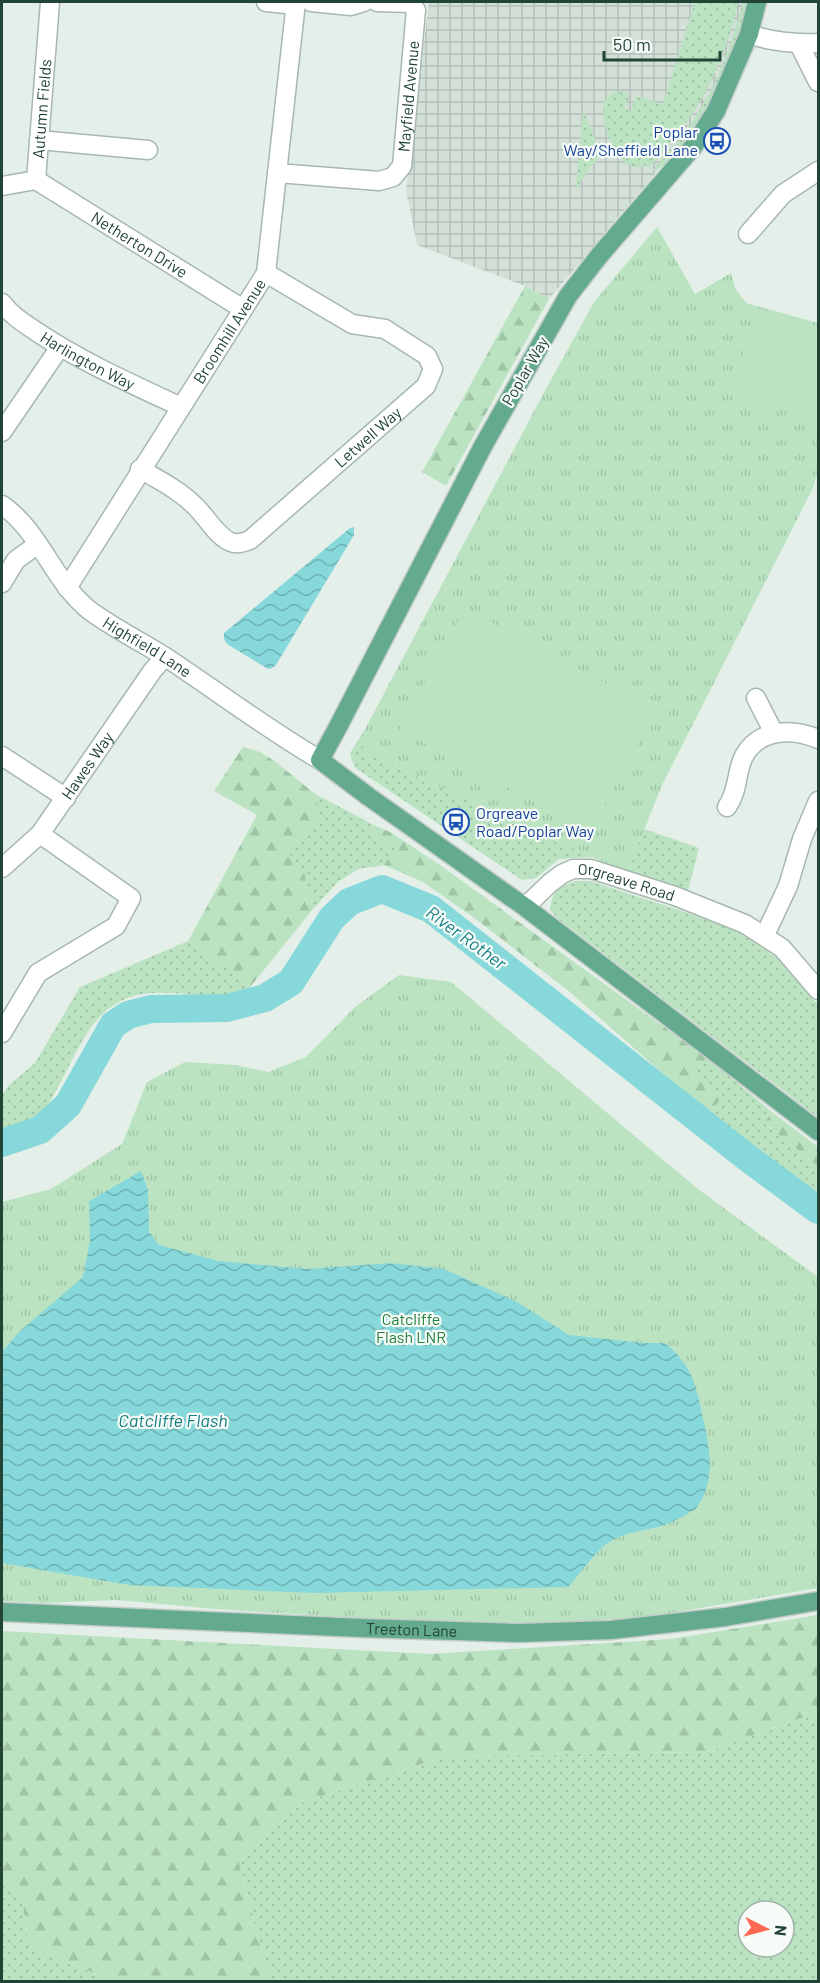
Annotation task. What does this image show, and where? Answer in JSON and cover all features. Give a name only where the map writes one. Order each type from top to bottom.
[{"type":"main road","name":"Poplar Way","points":[[320,760],[483,446],[568,296],[599,256],[693,147],[716,111],[749,34],[757,2]]},
{"type":"main road","points":[[320,760],[525,907],[819,1131]]},
{"type":"main road","name":"Treeton Lane","points":[[2,1612],[519,1633],[611,1630],[725,1617],[819,1601]]},
{"type":"street","name":"Autumn Fields","points":[[2,186],[36,180],[50,2]]},
{"type":"street","points":[[266,2],[351,6],[364,2]]},
{"type":"street","name":"Mayfield Avenue","points":[[277,173],[379,181],[393,177],[402,166],[416,10],[410,3],[378,2]]},
{"type":"street","name":"Broomhill Avenue","points":[[67,588],[140,469],[266,273],[277,173],[301,3]]},
{"type":"street","points":[[749,34],[767,40],[799,44],[819,43]]},
{"type":"street","points":[[799,44],[819,82]]},
{"type":"street","points":[[39,140],[147,150]]},
{"type":"street","points":[[748,234],[783,194],[819,171]]},
{"type":"street","name":"Netherton Drive","points":[[36,180],[243,309]]},
{"type":"street","name":"Letwell Way","points":[[140,469],[196,506],[222,536],[231,542],[240,543],[250,540],[426,386],[433,369],[427,356],[385,329],[352,324],[266,273]]},
{"type":"street","name":"Harlington Way","points":[[2,303],[10,314],[60,347],[181,406]]},
{"type":"street","points":[[2,432],[60,347]]},
{"type":"street","name":"Highfield Lane","points":[[2,505],[14,513],[67,588],[89,610],[165,657],[277,735],[320,760]]},
{"type":"street","points":[[2,583],[16,560],[38,544]]},
{"type":"street","name":"Hawes Way","points":[[2,868],[40,834],[153,670],[165,657]]},
{"type":"street","points":[[756,698],[774,733]]},
{"type":"street","points":[[727,807],[735,791],[743,758],[750,747],[774,733],[802,733],[819,739]]},
{"type":"street","points":[[2,756],[66,798]]},
{"type":"street","points":[[765,935],[788,886],[802,839],[819,801]]},
{"type":"street","points":[[2,1033],[38,973],[116,926],[131,898],[40,834]]},
{"type":"street","name":"Orgreave Road","points":[[525,907],[562,874],[573,869],[591,868],[675,896],[745,924],[782,948],[819,990]]},
{"type":"shaded area","points":[[429,2],[748,2],[732,55],[702,116],[692,131],[549,299],[525,286],[417,245],[406,190]]},
{"type":"green space","points":[[695,2],[738,2],[725,48],[706,91],[680,131],[649,167],[629,165],[620,156],[607,132],[604,106],[607,97],[616,92],[630,94],[624,109],[631,111],[636,96],[663,104]]},
{"type":"green space","points":[[743,2],[748,2],[734,49],[710,102],[675,155],[663,166],[652,171],[685,133],[710,93],[728,50]]},
{"type":"green space","points":[[583,110],[600,156],[577,188],[576,186]]},
{"type":"green space","points":[[657,227],[695,294],[731,273],[735,288],[746,303],[818,323],[818,472],[812,490],[662,785],[627,873],[364,752],[363,733],[594,302]]},
{"type":"green space","points":[[525,286],[549,299],[446,486],[422,472]]},
{"type":"green space","points":[[758,308],[818,327],[817,420],[731,392]]},
{"type":"green space","points":[[465,608],[656,710],[590,832],[400,730]]},
{"type":"green space","points":[[363,733],[364,752],[592,857],[559,859],[536,878],[522,880],[354,767],[350,753]]},
{"type":"green space","points":[[243,747],[260,752],[276,762],[315,794],[321,818],[287,851],[304,872],[313,909],[251,986],[188,941],[257,815],[214,791]]},
{"type":"green space","points":[[315,794],[372,824],[368,833],[396,848],[384,865],[359,869],[339,881],[313,909],[304,872],[287,851],[320,818]]},
{"type":"green space","points":[[372,824],[392,833],[440,865],[707,1058],[695,1073],[722,1096],[710,1115],[570,992],[473,917],[423,882],[384,865],[395,848],[367,833]]},
{"type":"green space","points":[[644,829],[699,848],[688,891],[627,873]]},
{"type":"green space","points":[[575,881],[590,881],[737,931],[779,959],[818,1005],[818,1117],[557,918],[550,910],[552,898],[560,888]]},
{"type":"green space","points":[[188,941],[251,986],[239,999],[154,993],[141,994],[116,1003],[86,1034],[45,1108],[31,1118],[2,1129],[2,1096],[8,1086],[35,1063],[80,987]]},
{"type":"green space","name":"Catcliffe Flash LNR","points":[[399,975],[451,982],[698,1189],[818,1277],[818,1588],[641,1618],[534,1623],[376,1619],[215,1609],[117,1600],[45,1603],[2,1601],[2,1202],[51,1189],[122,1144],[147,1082],[185,1062],[236,1065],[268,1072],[306,1057],[355,1007]]},
{"type":"green space","points":[[707,1058],[772,1112],[764,1123],[818,1166],[818,1192],[710,1115],[722,1096],[694,1073]]},
{"type":"green space","points":[[772,1112],[818,1147],[818,1166],[764,1123]]},
{"type":"green space","points":[[818,1615],[818,1712],[708,1752],[447,1756],[303,1802],[239,1863],[270,1981],[98,1981],[97,1974],[29,1947],[22,1899],[2,1884],[2,1631],[430,1654],[671,1639]]},
{"type":"green space","points":[[818,1712],[818,1981],[270,1981],[239,1863],[303,1802],[447,1756],[708,1752]]},
{"type":"green space","points":[[2,1884],[22,1899],[29,1947],[97,1974],[98,1981],[2,1981]]},
{"type":"water","points":[[354,527],[354,535],[276,665],[268,669],[227,644],[224,633]]},
{"type":"water","name":"Catcliffe Flash","points":[[141,1171],[148,1190],[149,1232],[159,1245],[219,1261],[308,1269],[390,1263],[444,1269],[517,1302],[569,1335],[665,1343],[687,1368],[698,1396],[706,1429],[710,1464],[703,1497],[695,1509],[672,1522],[628,1534],[608,1543],[568,1587],[314,1593],[129,1585],[2,1563],[2,1352],[19,1332],[83,1277],[90,1241],[89,1201]]},
{"type":"waterway","name":"River Rother","points":[[2,1143],[40,1130],[68,1105],[113,1025],[128,1015],[151,1009],[227,1008],[265,998],[291,982],[332,918],[349,902],[382,889],[431,909],[749,1159],[818,1210]]},
{"type":"place","name":"Poplar Way/Sheffield Lane","points":[[717,141]]},
{"type":"place","name":"Orgreave Road/Poplar Way","points":[[456,822]]}]
